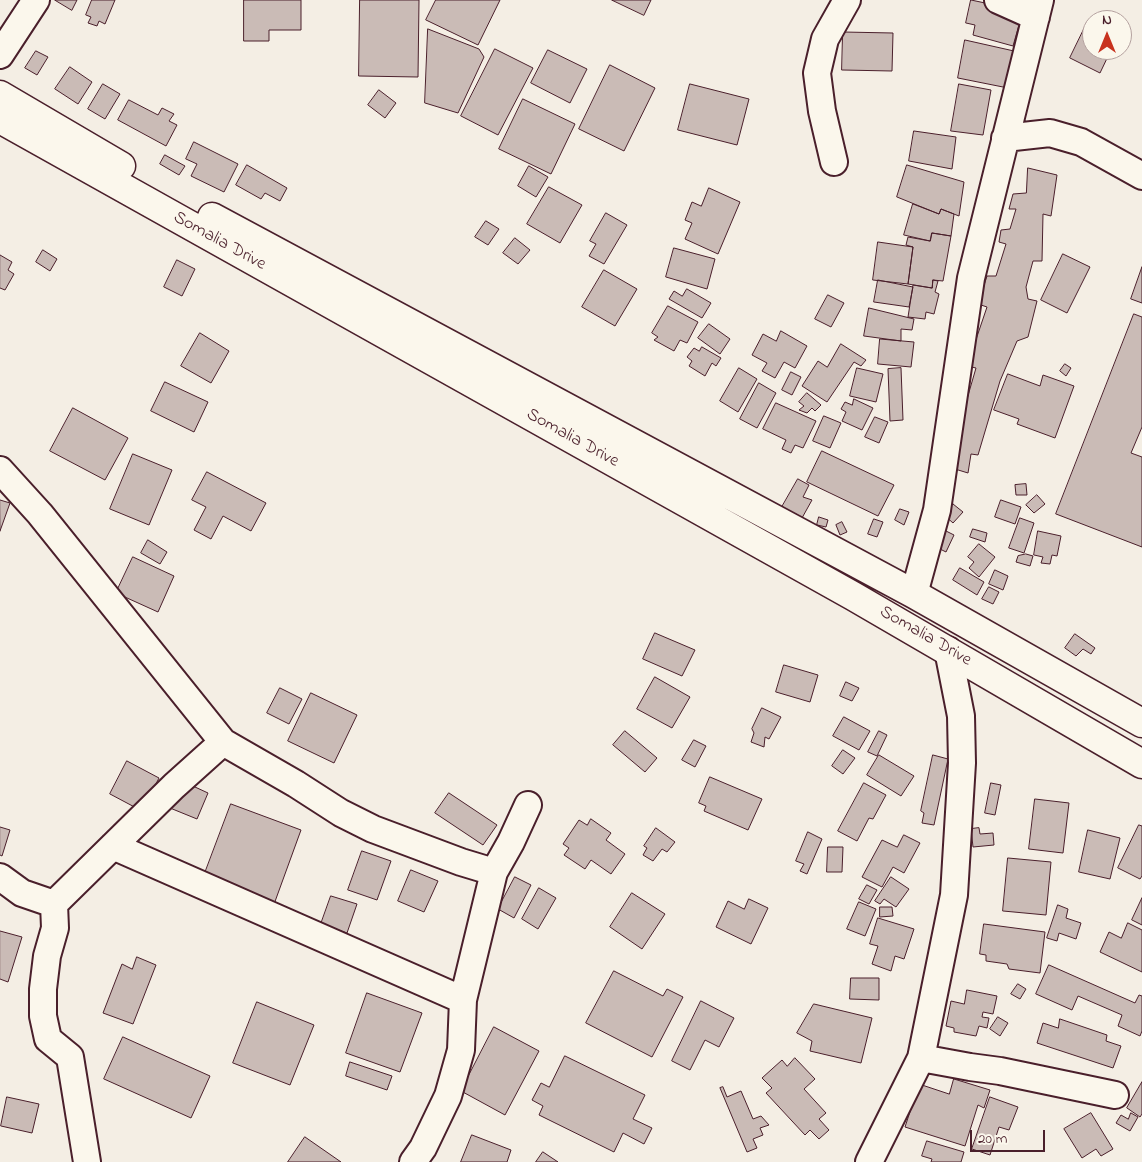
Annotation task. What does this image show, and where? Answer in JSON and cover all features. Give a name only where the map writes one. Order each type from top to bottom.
[{"type":"main road","name":"Somalia Drive","points":[[0,95],[182,201],[914,594],[1142,724]]},
{"type":"main road","name":"Somalia Drive","points":[[0,119],[948,650],[1142,764]]},
{"type":"street","points":[[0,55],[36,0]]},
{"type":"street","points":[[834,162],[822,111],[817,73],[825,39],[847,0]]},
{"type":"street","points":[[914,594],[937,510],[971,278],[1038,9],[998,0]]},
{"type":"street","points":[[1005,138],[1050,133],[1080,142],[1142,176]]},
{"type":"street","points":[[0,470],[40,514],[223,742],[296,784],[341,813],[374,829],[460,862],[494,872]]},
{"type":"street","points":[[869,1162],[921,1058],[954,895],[962,753],[961,716],[948,650]]},
{"type":"street","points":[[89,1160],[70,1057],[48,1039],[43,1016],[43,989],[47,956],[55,928],[54,904],[174,786],[223,742]]},
{"type":"street","points":[[413,1162],[423,1148],[448,1096],[460,1050],[464,1000],[494,872],[511,842],[528,805]]},
{"type":"street","points":[[113,846],[464,1000]]},
{"type":"street","points":[[0,877],[22,893],[54,904]]},
{"type":"street","points":[[921,1058],[970,1067],[1000,1070],[1115,1095]]},
{"type":"building","points":[[55,0],[77,0],[72,10]]},
{"type":"building","points":[[92,0],[115,0],[105,24],[99,21],[97,26],[88,23],[91,17],[86,15]]},
{"type":"building","points":[[244,0],[301,0],[301,30],[269,30],[269,41],[244,41]]},
{"type":"building","points":[[360,0],[419,0],[418,77],[359,76]]},
{"type":"building","points":[[436,0],[500,0],[478,45],[426,20]]},
{"type":"building","points":[[612,0],[651,0],[644,15]]},
{"type":"building","points":[[971,0],[1023,11],[1013,46],[973,35],[975,25],[966,23]]},
{"type":"building","points":[[428,29],[479,49],[484,57],[458,113],[425,103]]},
{"type":"building","points":[[843,32],[893,33],[892,71],[842,70]]},
{"type":"building","points":[[1082,33],[1082,60],[1106,60],[1100,73],[1070,58]]},
{"type":"building","points":[[965,40],[1014,51],[1008,88],[958,78]]},
{"type":"building","points":[[495,49],[533,68],[498,135],[461,116]]},
{"type":"building","points":[[548,50],[587,69],[570,103],[531,83]]},
{"type":"building","points":[[36,51],[48,57],[37,75],[25,68]]},
{"type":"building","points":[[610,65],[655,88],[624,151],[579,129]]},
{"type":"building","points":[[70,67],[92,82],[78,104],[55,89]]},
{"type":"building","points":[[103,84],[120,94],[105,119],[88,109]]},
{"type":"building","points":[[690,84],[749,99],[737,145],[678,130]]},
{"type":"building","points":[[959,84],[991,90],[983,135],[951,131]]},
{"type":"building","points":[[379,90],[396,103],[385,118],[368,105]]},
{"type":"building","points":[[523,99],[575,124],[551,174],[499,149]]},
{"type":"building","points":[[129,100],[158,115],[162,108],[174,114],[169,121],[177,125],[166,146],[118,120]]},
{"type":"building","points":[[914,131],[956,137],[952,169],[909,161]]},
{"type":"building","points":[[194,142],[238,164],[224,192],[191,176],[197,164],[186,159]]},
{"type":"building","points":[[165,155],[185,166],[179,175],[160,164]]},
{"type":"building","points":[[247,165],[287,188],[280,201],[265,193],[261,199],[236,185]]},
{"type":"building","points":[[907,165],[964,182],[959,216],[941,209],[939,214],[897,197]]},
{"type":"building","points":[[529,166],[548,177],[536,197],[518,186]]},
{"type":"building","points":[[1028,168],[1057,175],[1051,216],[1043,214],[1042,261],[1033,261],[1026,287],[1028,299],[1037,301],[1028,337],[1017,341],[1000,381],[978,455],[971,454],[968,473],[955,469],[958,430],[976,368],[967,366],[987,307],[978,304],[987,276],[996,276],[1006,244],[999,242],[1001,230],[1010,229],[1016,209],[1009,209],[1013,194],[1026,193]]},
{"type":"building","points":[[549,187],[582,205],[560,243],[527,224]]},
{"type":"building","points":[[709,188],[740,202],[718,254],[685,239],[692,223],[685,220],[692,202],[701,206]]},
{"type":"building","points":[[913,204],[939,214],[941,209],[954,214],[951,236],[932,233],[930,241],[904,235]]},
{"type":"building","points":[[606,213],[627,225],[604,264],[589,256],[596,244],[590,241]]},
{"type":"building","points":[[486,221],[499,229],[488,245],[475,237]]},
{"type":"building","points":[[932,233],[951,236],[943,281],[933,280],[932,288],[908,284],[913,247],[906,245],[908,237],[930,241]]},
{"type":"building","points":[[515,238],[530,250],[518,264],[503,253]]},
{"type":"building","points":[[878,242],[913,247],[908,284],[873,280]]},
{"type":"building","points":[[674,248],[715,259],[707,289],[666,277]]},
{"type":"building","points":[[43,250],[57,259],[50,271],[36,262]]},
{"type":"building","points":[[1063,254],[1090,267],[1067,313],[1041,300]]},
{"type":"building","points":[[0,255],[12,262],[8,270],[14,274],[5,290],[0,288]]},
{"type":"building","points":[[177,260],[195,269],[182,296],[164,287]]},
{"type":"building","points":[[1142,267],[1142,303],[1131,299]]},
{"type":"building","points":[[604,270],[637,289],[615,326],[582,307]]},
{"type":"building","points":[[878,280],[913,287],[909,307],[874,302]]},
{"type":"building","points":[[933,280],[938,281],[935,292],[939,294],[934,314],[926,312],[925,319],[908,317],[913,285],[932,288]]},
{"type":"building","points":[[687,289],[711,303],[702,318],[669,299],[674,291],[682,296]]},
{"type":"building","points":[[828,295],[844,303],[831,327],[815,319]]},
{"type":"building","points":[[668,306],[698,322],[687,343],[680,340],[674,351],[654,340],[658,337],[652,333]]},
{"type":"building","points":[[869,308],[914,319],[912,330],[901,329],[901,341],[864,336]]},
{"type":"building","points":[[1134,314],[1142,317],[1142,427],[1131,453],[1142,457],[1142,547],[1056,514]]},
{"type":"building","points":[[709,324],[730,339],[720,354],[698,338]]},
{"type":"building","points":[[781,331],[807,346],[795,368],[784,362],[775,378],[762,371],[767,363],[752,355],[763,334],[776,341]]},
{"type":"building","points":[[200,333],[229,351],[211,383],[181,366]]},
{"type":"building","points":[[880,339],[914,342],[911,367],[878,364]]},
{"type":"building","points":[[841,344],[866,360],[861,366],[854,362],[827,402],[802,386],[818,361],[827,367]]},
{"type":"building","points":[[702,347],[721,358],[716,366],[712,363],[705,376],[689,366],[692,361],[687,357],[694,348],[699,351]]},
{"type":"building","points":[[1065,364],[1071,368],[1066,376],[1060,371]]},
{"type":"building","points":[[739,368],[757,379],[738,412],[720,401]]},
{"type":"building","points":[[857,368],[883,374],[876,402],[850,396]]},
{"type":"building","points":[[901,368],[903,420],[890,421],[888,369]]},
{"type":"building","points":[[791,372],[801,377],[792,395],[782,390]]},
{"type":"building","points":[[1008,374],[1040,386],[1043,375],[1074,386],[1055,438],[1017,424],[1019,419],[994,410]]},
{"type":"building","points":[[165,382],[208,402],[194,432],[151,411]]},
{"type":"building","points":[[759,383],[776,393],[757,428],[740,419]]},
{"type":"building","points":[[807,393],[821,405],[815,411],[812,408],[807,413],[799,410],[804,406],[799,402]]},
{"type":"building","points":[[854,399],[873,408],[862,430],[842,421],[846,412],[841,409],[845,402],[852,405]]},
{"type":"building","points":[[776,403],[816,421],[803,448],[795,445],[791,453],[782,449],[786,440],[763,429]]},
{"type":"building","points":[[73,408],[128,438],[105,480],[50,451]]},
{"type":"building","points":[[824,416],[841,423],[830,448],[813,441]]},
{"type":"building","points":[[875,417],[888,422],[879,443],[865,437]]},
{"type":"building","points":[[822,451],[894,485],[878,516],[807,482]]},
{"type":"building","points":[[133,454],[172,470],[149,525],[110,509]]},
{"type":"building","points":[[207,472],[266,503],[251,531],[223,516],[211,539],[194,530],[206,507],[192,500]]},
{"type":"building","points":[[798,479],[809,485],[803,497],[812,500],[802,518],[782,507]]},
{"type":"building","points":[[1026,484],[1027,495],[1016,495],[1015,485]]},
{"type":"building","points":[[1037,495],[1045,504],[1034,513],[1026,505]]},
{"type":"building","points":[[0,500],[10,503],[0,531]]},
{"type":"building","points":[[1001,500],[1021,507],[1015,524],[995,517]]},
{"type":"building","points":[[953,504],[963,512],[953,523],[943,514]]},
{"type":"building","points":[[900,509],[909,512],[904,525],[895,520]]},
{"type":"building","points":[[819,517],[828,520],[826,527],[817,525]]},
{"type":"building","points":[[1020,518],[1034,523],[1024,553],[1009,548]]},
{"type":"building","points":[[874,519],[883,522],[877,537],[868,534]]},
{"type":"building","points":[[842,522],[847,532],[840,535],[836,525]]},
{"type":"building","points":[[973,529],[987,533],[985,542],[970,537]]},
{"type":"building","points":[[944,530],[954,535],[946,552],[936,547]]},
{"type":"building","points":[[1038,531],[1061,536],[1057,556],[1052,555],[1050,564],[1041,563],[1043,557],[1034,555]]},
{"type":"building","points":[[148,540],[167,552],[160,564],[141,553]]},
{"type":"building","points":[[979,544],[995,557],[979,577],[969,568],[974,562],[968,557]]},
{"type":"building","points":[[1026,554],[1033,556],[1030,566],[1016,562],[1018,556]]},
{"type":"building","points":[[133,557],[174,576],[158,612],[116,593]]},
{"type":"building","points":[[960,568],[984,582],[977,595],[953,580]]},
{"type":"building","points":[[995,570],[1008,576],[1003,590],[989,584]]},
{"type":"building","points":[[989,587],[999,592],[993,604],[982,599]]},
{"type":"building","points":[[655,633],[695,650],[682,676],[643,659]]},
{"type":"building","points":[[1075,634],[1095,648],[1091,654],[1083,649],[1076,656],[1065,648]]},
{"type":"building","points":[[784,665],[818,675],[810,702],[776,692]]},
{"type":"building","points":[[655,677],[690,697],[672,728],[637,709]]},
{"type":"building","points":[[846,682],[859,688],[852,701],[840,696]]},
{"type":"building","points":[[280,688],[302,699],[289,724],[267,713]]},
{"type":"building","points":[[311,693],[357,715],[334,763],[288,741]]},
{"type":"building","points":[[762,708],[781,717],[769,739],[765,737],[764,747],[751,742],[754,733],[752,729]]},
{"type":"building","points":[[844,717],[870,731],[859,750],[833,736]]},
{"type":"building","points":[[625,731],[657,758],[645,772],[613,745]]},
{"type":"building","points":[[879,731],[887,735],[877,756],[868,752]]},
{"type":"building","points":[[694,740],[706,746],[695,767],[682,760]]},
{"type":"building","points":[[843,750],[855,758],[843,774],[832,766]]},
{"type":"building","points":[[879,755],[914,776],[901,796],[867,775]]},
{"type":"building","points":[[933,755],[948,759],[934,825],[922,823],[924,813],[921,811]]},
{"type":"building","points":[[127,761],[159,778],[142,811],[110,794]]},
{"type":"building","points":[[710,777],[762,799],[748,830],[704,811],[706,806],[699,803]]},
{"type":"building","points":[[182,781],[208,793],[197,819],[170,808]]},
{"type":"building","points":[[864,783],[886,795],[873,819],[869,818],[857,841],[838,831]]},
{"type":"building","points":[[991,783],[1001,785],[995,815],[985,813]]},
{"type":"building","points":[[449,793],[497,825],[483,845],[435,813]]},
{"type":"building","points":[[1035,799],[1069,803],[1063,853],[1029,849]]},
{"type":"building","points":[[231,804],[301,830],[273,907],[202,881]]},
{"type":"building","points":[[591,819],[611,833],[606,840],[625,854],[611,874],[591,860],[585,869],[564,855],[569,848],[563,844],[579,820],[587,825]]},
{"type":"building","points":[[1139,825],[1142,826],[1142,876],[1140,879],[1118,868]]},
{"type":"building","points":[[0,827],[10,830],[2,856],[0,855]]},
{"type":"building","points":[[656,828],[675,842],[667,852],[662,849],[653,861],[643,855],[647,848],[644,846]]},
{"type":"building","points":[[979,828],[980,834],[993,833],[994,845],[973,847],[971,829]]},
{"type":"building","points":[[1088,830],[1120,838],[1110,879],[1079,872]]},
{"type":"building","points":[[808,832],[822,839],[807,874],[800,871],[804,864],[796,861]]},
{"type":"building","points":[[904,835],[920,843],[904,873],[893,867],[882,887],[862,877],[882,840],[897,847]]},
{"type":"building","points":[[828,847],[843,847],[842,872],[827,872]]},
{"type":"building","points":[[362,851],[391,861],[377,900],[348,890]]},
{"type":"building","points":[[1008,858],[1051,862],[1046,915],[1003,911]]},
{"type":"building","points":[[411,870],[438,881],[424,912],[398,901]]},
{"type":"building","points":[[515,877],[531,885],[514,918],[498,909]]},
{"type":"building","points":[[891,877],[909,889],[896,907],[884,899],[880,904],[875,901]]},
{"type":"building","points":[[867,885],[877,890],[869,904],[859,899]]},
{"type":"building","points":[[539,888],[556,898],[538,929],[522,919]]},
{"type":"building","points":[[632,893],[665,914],[642,949],[610,927]]},
{"type":"building","points":[[331,896],[357,904],[347,933],[321,924]]},
{"type":"building","points":[[1142,898],[1142,925],[1132,920]]},
{"type":"building","points":[[749,899],[768,908],[751,944],[716,927],[728,901],[744,909]]},
{"type":"building","points":[[859,902],[876,909],[865,936],[847,929]]},
{"type":"building","points":[[1058,905],[1068,909],[1066,918],[1081,923],[1076,939],[1059,933],[1057,941],[1047,938]]},
{"type":"building","points":[[880,907],[892,907],[893,916],[880,917]]},
{"type":"building","points":[[878,918],[914,929],[904,959],[895,956],[891,971],[872,964],[878,946],[870,944]]},
{"type":"building","points":[[1128,923],[1142,930],[1142,972],[1100,952],[1109,932],[1121,938]]},
{"type":"building","points":[[984,924],[1045,932],[1040,973],[1009,969],[1007,964],[986,961],[986,955],[980,954]]},
{"type":"building","points":[[0,931],[22,937],[8,982],[0,979]]},
{"type":"building","points":[[137,957],[156,965],[133,1024],[103,1013],[122,964],[132,969]]},
{"type":"building","points":[[1049,965],[1135,1003],[1139,995],[1142,996],[1142,1031],[1140,1036],[1118,1026],[1122,1015],[1078,996],[1072,1010],[1036,994]]},
{"type":"building","points":[[614,971],[663,996],[667,989],[683,997],[652,1057],[586,1023]]},
{"type":"building","points":[[851,978],[879,978],[879,1000],[850,999]]},
{"type":"building","points":[[1018,984],[1026,989],[1020,999],[1011,994]]},
{"type":"building","points":[[967,990],[997,996],[993,1014],[983,1012],[982,1017],[989,1018],[987,1028],[979,1026],[976,1036],[954,1032],[954,1028],[946,1026],[951,1001],[964,1004]]},
{"type":"building","points":[[367,993],[422,1013],[400,1072],[346,1053]]},
{"type":"building","points":[[701,1001],[734,1018],[719,1047],[705,1040],[690,1070],[672,1061]]},
{"type":"building","points":[[257,1002],[314,1025],[290,1085],[233,1063]]},
{"type":"building","points":[[814,1004],[872,1018],[861,1063],[810,1051],[812,1041],[797,1033]]},
{"type":"building","points":[[998,1017],[1008,1023],[1000,1036],[990,1029]]},
{"type":"building","points":[[1060,1019],[1107,1035],[1106,1041],[1121,1046],[1113,1068],[1037,1043],[1043,1023],[1058,1028]]},
{"type":"building","points":[[494,1027],[539,1051],[505,1115],[461,1091]]},
{"type":"building","points":[[123,1037],[210,1076],[191,1118],[104,1079]]},
{"type":"building","points":[[565,1056],[645,1095],[633,1119],[652,1128],[644,1144],[623,1133],[614,1152],[539,1115],[543,1106],[532,1100],[541,1083],[549,1087]]},
{"type":"building","points":[[795,1058],[815,1079],[804,1089],[826,1113],[819,1119],[829,1130],[819,1139],[810,1130],[805,1135],[766,1093],[772,1088],[762,1078],[782,1060],[787,1066]]},
{"type":"building","points":[[350,1062],[392,1076],[387,1090],[346,1076]]},
{"type":"building","points":[[954,1079],[990,1090],[984,1108],[978,1105],[965,1146],[905,1127],[919,1084],[949,1094]]},
{"type":"building","points":[[1142,1082],[1142,1114],[1140,1117],[1127,1108]]},
{"type":"building","points":[[723,1087],[727,1097],[741,1091],[753,1119],[761,1116],[769,1125],[760,1128],[763,1135],[753,1139],[757,1148],[747,1152],[720,1088]]},
{"type":"building","points":[[7,1097],[39,1104],[32,1133],[1,1126]]},
{"type":"building","points":[[990,1097],[1018,1107],[1009,1130],[999,1127],[990,1155],[972,1149]]},
{"type":"building","points":[[1091,1113],[1113,1149],[1101,1156],[1096,1149],[1082,1158],[1064,1129]]},
{"type":"building","points":[[1131,1113],[1138,1117],[1130,1131],[1116,1123],[1121,1115],[1128,1119]]},
{"type":"building","points":[[472,1135],[511,1150],[507,1162],[461,1162]]},
{"type":"building","points":[[305,1137],[341,1162],[288,1162]]},
{"type":"building","points":[[927,1141],[964,1152],[961,1162],[931,1162],[932,1159],[922,1156]]},
{"type":"building","points":[[543,1152],[558,1162],[536,1162]]}]
